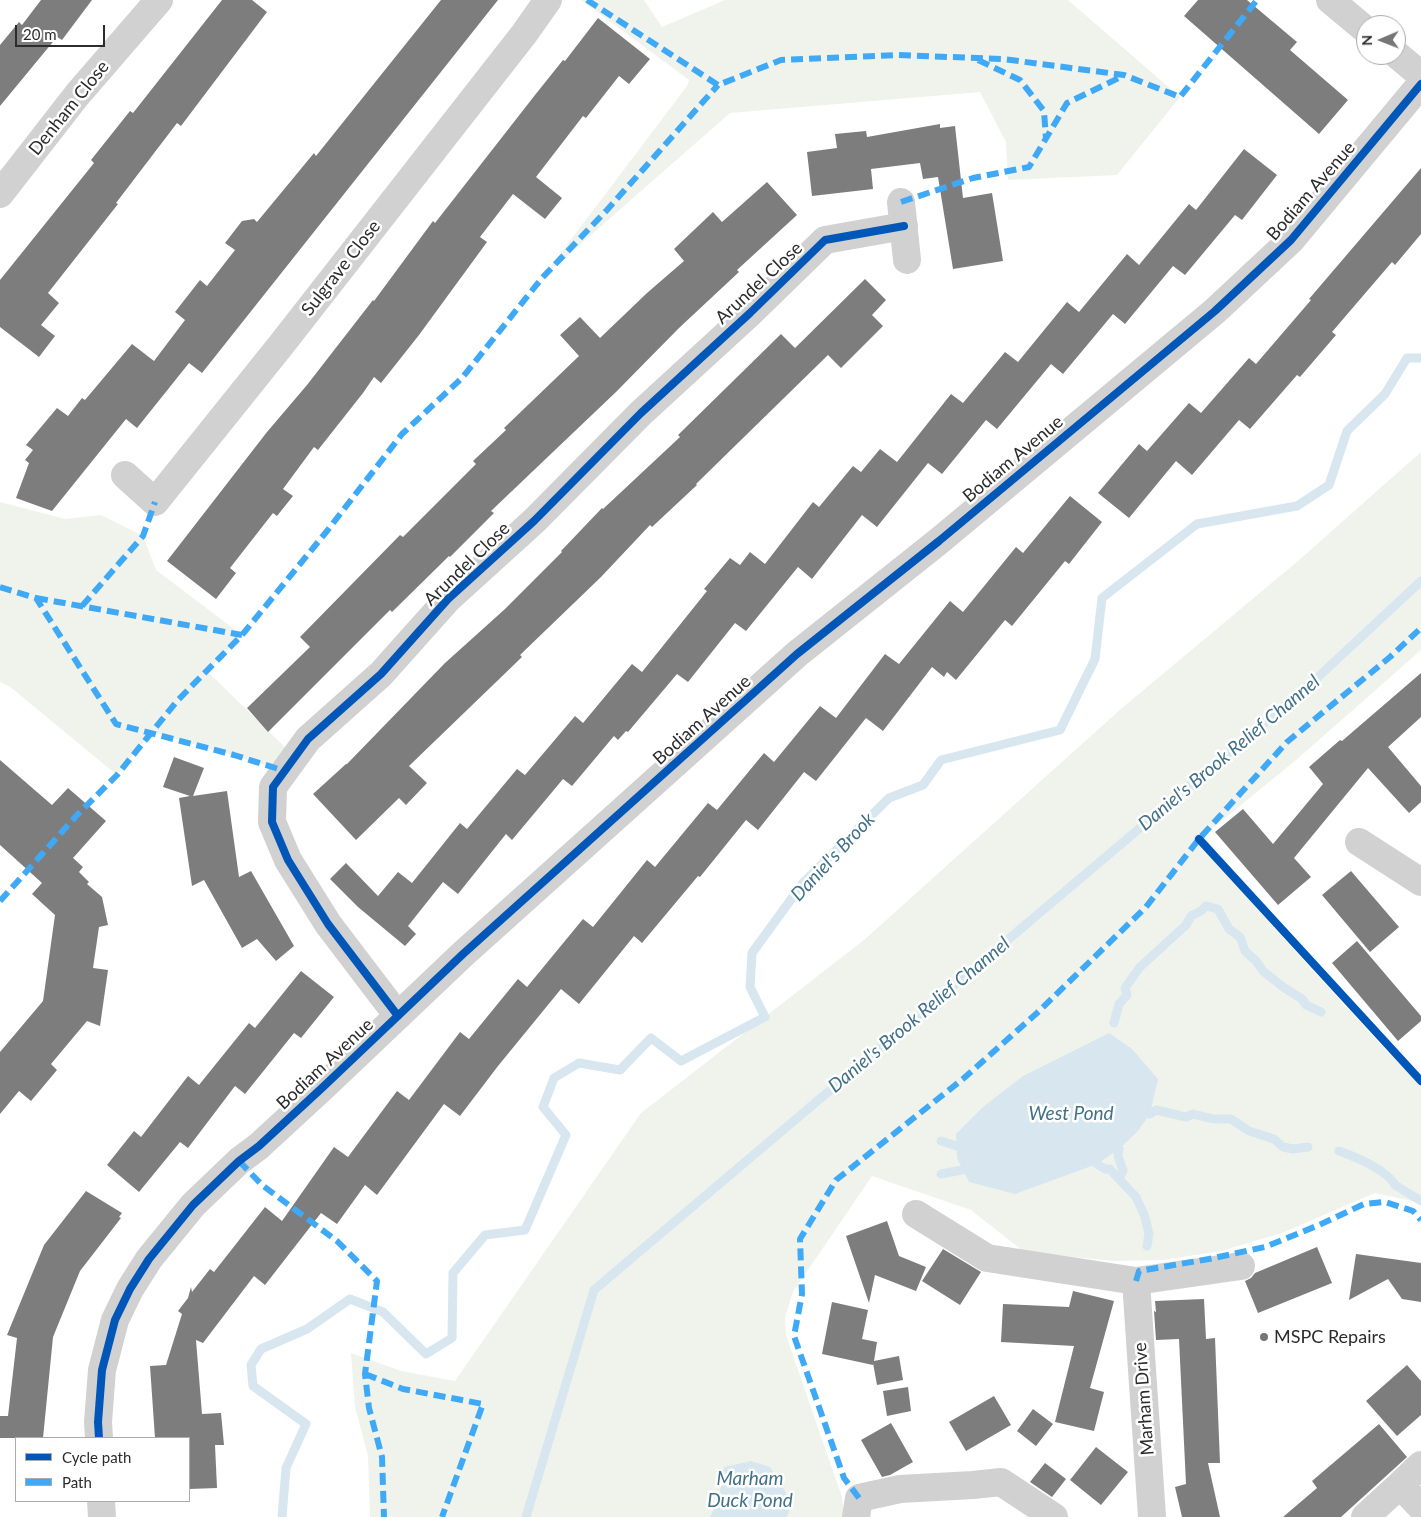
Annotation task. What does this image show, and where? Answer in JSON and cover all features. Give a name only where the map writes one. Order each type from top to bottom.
[{"type":"street","name":"Denham Close","points":[[0,194],[77,95],[159,0]]},
{"type":"street","name":"Sulgrave Close","points":[[124,475],[155,502],[281,345],[518,42],[548,0]]},
{"type":"street","points":[[1330,0],[1356,22]]},
{"type":"street","points":[[1406,62],[1421,75]]},
{"type":"street","name":"Bodiam Avenue","points":[[98,1437],[102,1370],[115,1320],[130,1289],[149,1259],[192,1205],[239,1161],[323,1088],[463,954],[797,654],[938,541],[1215,311],[1291,240],[1421,84]]},
{"type":"street","name":"Arundel Close","points":[[398,1016],[328,924],[288,860],[272,822],[273,787],[308,739],[381,674],[448,599],[534,521],[641,413],[750,313],[825,240],[902,214],[907,260]]},
{"type":"street","points":[[1360,842],[1421,882]]},
{"type":"street","points":[[916,1214],[987,1258],[1136,1280],[1241,1266]]},
{"type":"street","name":"Marham Drive","points":[[1136,1280],[1152,1517]]},
{"type":"street","points":[[1366,1517],[1421,1464]]},
{"type":"street","points":[[856,1517],[859,1498],[900,1489],[1001,1482],[1054,1517]]},
{"type":"street","points":[[1400,1485],[1421,1507]]},
{"type":"street","points":[[101,1502],[102,1517]]},
{"type":"shaded area","points":[[581,0],[644,0],[662,27],[725,0],[1068,0],[1180,97],[1117,175],[1008,180],[1006,142],[980,92],[730,113],[542,278],[687,86],[689,80]]},
{"type":"shaded area","points":[[1421,452],[1421,650],[1295,761],[1204,835],[1256,908],[1379,1043],[1421,1085],[1421,1203],[1375,1193],[1282,1233],[1221,1251],[1163,1260],[1114,1261],[1024,1252],[971,1210],[872,1176],[793,1292],[785,1317],[786,1335],[842,1497],[844,1517],[370,1517],[368,1456],[355,1407],[351,1353],[401,1371],[455,1381],[641,1113],[864,940],[1122,708],[1298,561]]},
{"type":"shaded area","points":[[0,502],[65,519],[101,515],[143,536],[156,570],[242,635],[207,671],[295,757],[285,771],[152,732],[117,775],[9,686],[0,682]]},
{"type":"water","name":"West Pond","points":[[1109,1033],[1132,1049],[1158,1079],[1150,1114],[1137,1132],[1119,1149],[1097,1164],[1015,1194],[969,1182],[957,1158],[956,1134],[983,1107],[1023,1076]]},
{"type":"water","name":"Marham Duck Pond","points":[[751,1461],[770,1467],[784,1489],[791,1505],[787,1517],[710,1517],[718,1502],[724,1467]]},
{"type":"building","points":[[41,0],[92,0],[62,40],[57,37],[0,106],[0,45],[19,22],[22,25]]},
{"type":"building","points":[[222,0],[252,0],[267,12],[181,126],[177,123],[116,203],[118,204],[48,293],[59,303],[41,325],[55,336],[39,357],[0,327],[0,280],[94,163],[91,160],[130,111],[133,113]]},
{"type":"building","points":[[441,0],[498,0],[202,373],[189,363],[137,428],[126,419],[52,511],[16,498],[29,463],[25,460],[33,450],[26,445],[57,408],[68,416],[82,398],[85,400],[132,344],[154,361],[185,320],[175,312],[200,280],[207,286],[235,250],[225,243],[242,221],[254,219],[257,222],[314,153],[316,156]]},
{"type":"building","points":[[1198,0],[1247,0],[1297,42],[1290,50],[1348,100],[1319,134],[1184,16]]},
{"type":"building","points":[[598,18],[650,59],[629,84],[619,76],[586,118],[583,116],[536,177],[562,198],[545,219],[513,194],[480,237],[487,242],[419,335],[381,383],[374,377],[318,450],[314,447],[283,489],[293,496],[277,516],[273,513],[230,568],[236,573],[216,599],[167,561],[267,432],[374,301],[433,221],[435,223]]},
{"type":"building","points":[[940,124],[940,128],[955,126],[963,198],[992,193],[1003,261],[953,269],[938,177],[923,179],[920,163],[871,169],[873,189],[812,196],[807,152],[837,148],[835,134],[866,131],[867,137]]},
{"type":"building","points":[[1244,149],[1277,175],[1242,220],[1235,215],[1185,275],[1173,266],[1125,324],[1113,314],[1063,374],[1051,364],[997,429],[986,420],[942,474],[928,463],[877,527],[862,515],[812,579],[798,567],[746,631],[735,623],[688,682],[677,674],[628,732],[626,731],[618,740],[614,736],[572,786],[563,779],[512,840],[506,834],[458,894],[443,882],[408,926],[416,934],[405,946],[358,907],[330,879],[346,863],[378,896],[398,872],[412,883],[460,823],[467,829],[517,769],[525,775],[575,716],[583,723],[632,664],[642,672],[707,591],[704,589],[730,558],[740,565],[750,552],[765,564],[813,502],[819,507],[853,466],[861,472],[880,449],[897,462],[951,394],[963,403],[1005,352],[1018,362],[1067,302],[1079,312],[1127,254],[1139,265],[1189,204],[1196,210]]},
{"type":"building","points":[[1421,168],[1421,234],[1395,265],[1392,262],[1332,332],[1336,335],[1300,377],[1297,375],[1250,429],[1239,420],[1192,475],[1176,461],[1129,518],[1098,493],[1139,444],[1147,451],[1189,403],[1201,413],[1249,358],[1256,364]]},
{"type":"building","points":[[767,182],[797,215],[737,270],[739,272],[491,511],[494,513],[450,557],[392,612],[390,610],[268,732],[247,708],[310,647],[300,637],[400,535],[403,537],[476,464],[473,461],[506,430],[504,428],[579,356],[560,335],[580,317],[600,338],[684,261],[674,249],[713,212],[722,222]]},
{"type":"building","points":[[865,279],[886,300],[872,315],[883,326],[841,368],[828,355],[697,485],[652,527],[650,525],[601,577],[520,655],[522,657],[409,766],[427,783],[406,805],[399,798],[356,840],[313,794],[347,764],[445,663],[505,609],[562,552],[602,508],[680,437],[678,435],[781,334],[795,348]]},
{"type":"building","points":[[1070,496],[1102,522],[1069,564],[1065,561],[1012,626],[1005,620],[956,680],[947,672],[944,677],[932,667],[883,731],[866,718],[816,781],[804,772],[758,830],[746,820],[700,877],[698,876],[642,943],[634,936],[579,1004],[561,989],[460,1116],[444,1104],[377,1195],[365,1185],[337,1224],[321,1213],[265,1285],[254,1276],[203,1343],[196,1340],[202,1414],[221,1413],[224,1445],[215,1445],[217,1488],[190,1489],[190,1437],[155,1437],[150,1366],[166,1365],[182,1314],[178,1311],[188,1298],[191,1287],[192,1292],[210,1269],[214,1272],[265,1207],[282,1221],[334,1147],[348,1157],[397,1091],[409,1100],[460,1032],[469,1039],[518,979],[527,987],[583,919],[593,927],[647,860],[655,867],[708,803],[717,810],[764,753],[774,762],[820,706],[836,718],[885,654],[899,664],[950,601],[963,612],[1016,547],[1023,553]]},
{"type":"building","points":[[1421,673],[1421,717],[1388,747],[1421,786],[1421,802],[1409,813],[1368,768],[1294,858],[1311,877],[1278,905],[1215,832],[1243,809],[1273,844],[1323,784],[1309,767]]},
{"type":"building","points":[[174,757],[204,768],[193,796],[227,791],[239,877],[251,871],[294,946],[276,961],[257,939],[242,948],[204,880],[192,886],[179,798],[190,796],[163,787]]},
{"type":"building","points":[[0,760],[52,805],[68,788],[106,821],[73,858],[83,867],[79,872],[89,882],[87,884],[102,897],[108,925],[99,927],[93,968],[108,970],[100,1026],[87,1021],[51,1064],[57,1070],[31,1101],[19,1091],[0,1114],[0,1052],[43,1001],[55,915],[32,894],[42,883],[0,845]]},
{"type":"building","points":[[1351,871],[1399,927],[1370,952],[1322,895]]},
{"type":"building","points":[[1357,941],[1421,1016],[1421,1021],[1398,1041],[1332,963]]},
{"type":"building","points":[[301,971],[334,997],[301,1038],[294,1033],[245,1094],[235,1086],[188,1148],[180,1142],[139,1192],[107,1165],[134,1131],[141,1137],[188,1076],[199,1085],[249,1023],[255,1028]]},
{"type":"building","points":[[86,1191],[122,1213],[119,1217],[121,1218],[80,1271],[53,1337],[43,1437],[0,1438],[0,1416],[8,1416],[17,1338],[7,1335],[44,1245]]},
{"type":"building","points":[[887,1221],[899,1256],[926,1267],[916,1291],[875,1275],[869,1303],[846,1236]]},
{"type":"building","points":[[1317,1247],[1332,1283],[1258,1313],[1245,1281],[1255,1273]]},
{"type":"building","points":[[943,1249],[981,1272],[960,1305],[922,1281]]},
{"type":"building","points":[[1356,1254],[1421,1263],[1421,1302],[1402,1299],[1388,1279],[1349,1300]]},
{"type":"building","points":[[1073,1291],[1114,1301],[1090,1388],[1104,1392],[1094,1431],[1055,1422],[1074,1346],[1001,1342],[1003,1304],[1069,1307]]},
{"type":"building","points":[[1204,1299],[1206,1339],[1215,1338],[1220,1463],[1208,1463],[1220,1517],[1182,1517],[1175,1487],[1186,1484],[1179,1339],[1156,1340],[1155,1301]]},
{"type":"building","points":[[832,1302],[868,1310],[862,1339],[877,1342],[874,1361],[899,1356],[903,1380],[877,1385],[873,1363],[873,1365],[822,1354]]},
{"type":"building","points":[[1407,1365],[1421,1381],[1421,1415],[1397,1436],[1366,1401]]},
{"type":"building","points":[[908,1387],[911,1411],[887,1416],[883,1391]]},
{"type":"building","points":[[994,1396],[1011,1425],[966,1451],[949,1422]]},
{"type":"building","points":[[1033,1409],[1053,1424],[1036,1446],[1017,1431]]},
{"type":"building","points":[[891,1423],[913,1462],[890,1475],[882,1477],[861,1440]]},
{"type":"building","points":[[1379,1424],[1407,1457],[1341,1517],[1283,1517],[1317,1488],[1312,1481]]},
{"type":"building","points":[[1096,1447],[1128,1472],[1101,1505],[1070,1480]]},
{"type":"building","points":[[1045,1463],[1066,1479],[1052,1497],[1030,1482]]},
{"type":"waterway","name":"Daniel's Brook","points":[[282,1517],[286,1468],[306,1424],[253,1386],[251,1365],[261,1349],[307,1329],[350,1299],[383,1312],[426,1354],[452,1338],[453,1273],[485,1235],[525,1230],[566,1135],[543,1107],[554,1078],[579,1063],[620,1070],[651,1038],[681,1061],[765,1017],[750,987],[752,953],[803,883],[889,798],[923,785],[941,760],[1060,730],[1095,659],[1102,598],[1197,524],[1297,506],[1329,485],[1347,431],[1385,394],[1407,358],[1421,358]]},
{"type":"waterway","name":"Daniel's Brook Relief Channel","points":[[526,1517],[594,1290],[1316,679],[1421,581]]},
{"type":"waterway","points":[[1114,1023],[1119,1004],[1127,995],[1125,988],[1140,967],[1186,925],[1191,916],[1206,906],[1218,909],[1229,929],[1240,937],[1245,951],[1263,971],[1302,999],[1306,1005],[1321,1012]]},
{"type":"waterway","points":[[1150,1114],[1156,1110],[1186,1117],[1193,1114],[1213,1119],[1231,1119],[1249,1131],[1274,1139],[1283,1147],[1293,1149],[1308,1147]]},
{"type":"waterway","points":[[941,1141],[957,1146]]},
{"type":"waterway","points":[[1119,1149],[1118,1156],[1123,1171],[1119,1179],[1136,1197],[1145,1217],[1149,1234],[1147,1246]]},
{"type":"waterway","points":[[1339,1151],[1378,1169],[1391,1179],[1395,1185]]},
{"type":"waterway","points":[[1097,1164],[1105,1169],[1110,1169],[1119,1179]]},
{"type":"waterway","points":[[941,1174],[962,1170]]},
{"type":"waterway","points":[[1393,1182],[1421,1201]]},
{"type":"marked path","points":[[587,0],[718,85],[781,60],[897,55],[1003,59],[1124,75],[1180,97],[1257,0]]},
{"type":"marked path","points":[[978,60],[1020,80],[1044,111],[1046,139]]},
{"type":"marked path","points":[[901,202],[973,178],[1029,167],[1067,103],[1123,76]]},
{"type":"marked path","points":[[0,901],[78,814],[117,775],[177,701],[242,635],[327,531],[402,434],[462,378],[542,278],[607,210],[718,85]]},
{"type":"marked path","points":[[82,606],[143,536],[155,502]]},
{"type":"marked path","points":[[0,587],[36,598],[116,724],[234,755],[285,771]]},
{"type":"marked path","points":[[36,598],[242,635]]},
{"type":"marked path","points":[[859,1498],[844,1478],[794,1336],[802,1294],[800,1239],[836,1180],[964,1078],[1037,1013],[1146,907],[1199,839],[1287,742],[1390,657],[1421,628]]},
{"type":"marked path","points":[[239,1161],[262,1185],[337,1241],[377,1281],[365,1374],[369,1408],[382,1457],[384,1517]]},
{"type":"marked path","points":[[1136,1281],[1139,1271],[1265,1247],[1364,1204],[1385,1202],[1413,1211],[1421,1220]]},
{"type":"marked path","points":[[365,1374],[403,1389],[483,1404],[442,1517]]},
{"type":"cycle path","points":[[99,1437],[98,1422],[102,1370],[115,1320],[130,1289],[149,1259],[193,1205],[239,1161],[259,1146],[323,1087],[463,954],[797,654],[939,541],[1215,311],[1291,240],[1421,84]]},
{"type":"cycle path","points":[[398,1016],[328,924],[288,860],[272,822],[273,787],[308,739],[381,674],[448,599],[534,521],[641,413],[750,313],[825,240],[904,226]]},
{"type":"cycle path","points":[[1199,839],[1421,1081]]},
{"type":"place","name":"MSPC Repairs","points":[[1264,1337]]}]
